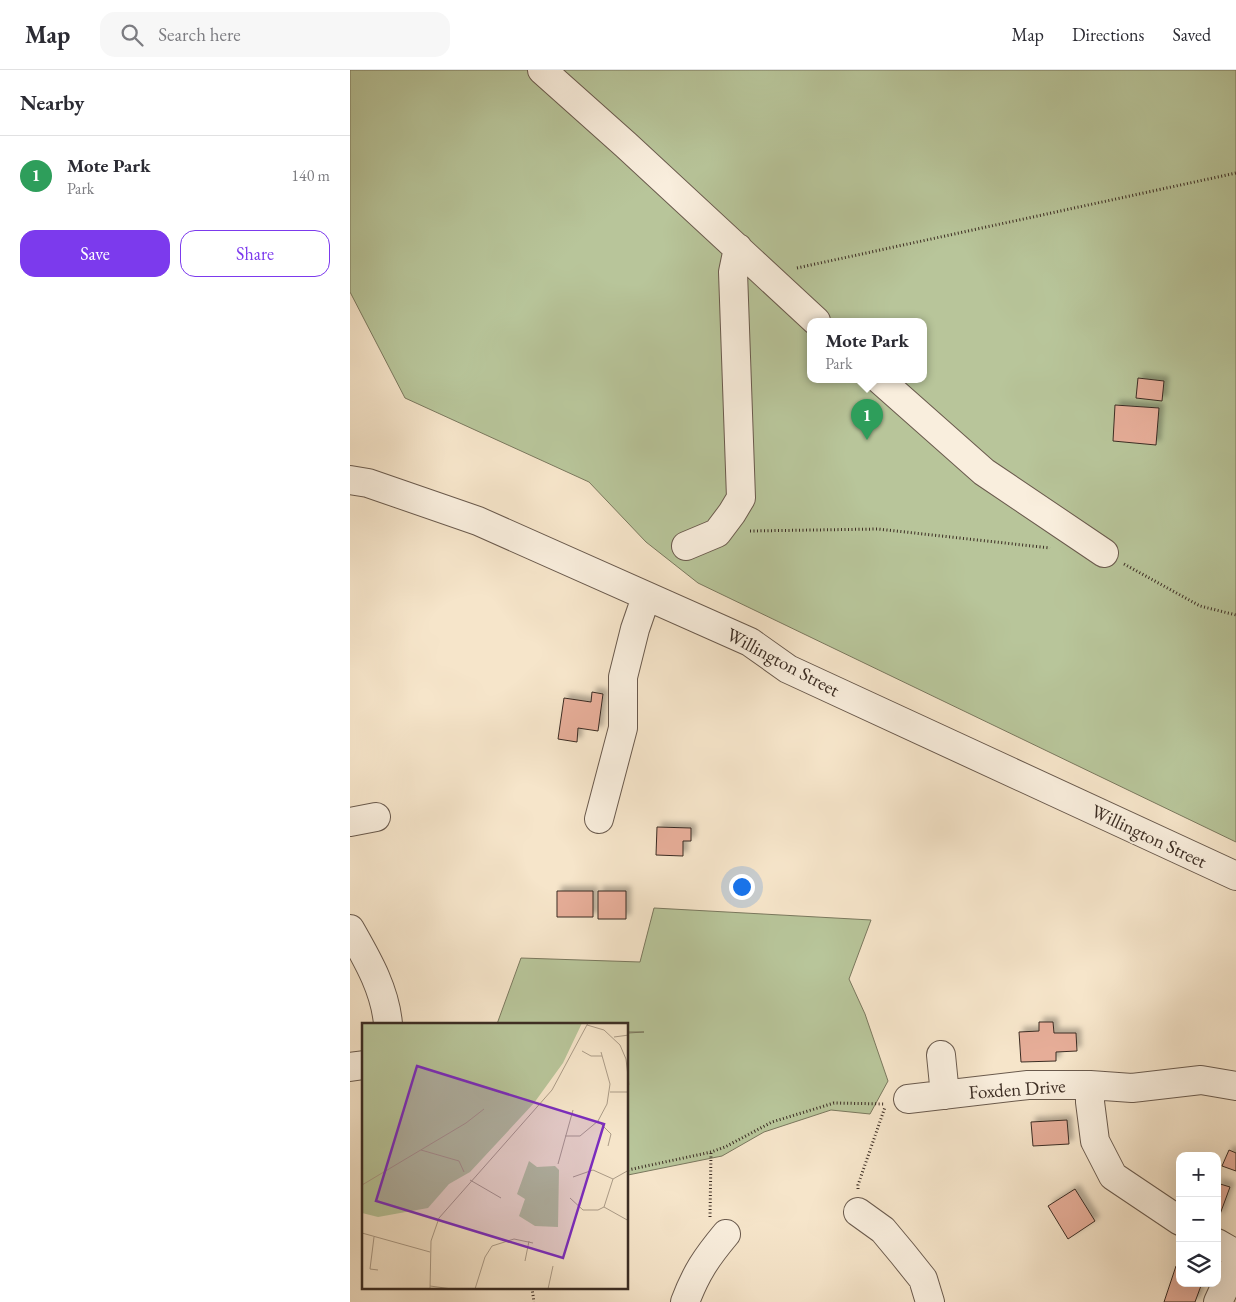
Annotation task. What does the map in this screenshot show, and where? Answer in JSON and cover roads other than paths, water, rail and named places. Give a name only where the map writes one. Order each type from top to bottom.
[{"type":"street","points":[[542,70],[813,318]]},
{"type":"street","points":[[686,546],[717,532],[741,498],[742,468],[733,272],[738,248]]},
{"type":"street","points":[[884,383],[984,472],[1104,553]]},
{"type":"street","name":"Willington Street","points":[[350,480],[368,483],[478,521],[750,642],[788,669],[1236,876]]},
{"type":"street","points":[[599,819],[623,728],[623,677],[635,629],[646,596]]},
{"type":"street","points":[[350,929],[374,971],[388,1023]]},
{"type":"street","name":"Foxden Drive","points":[[940,1055],[945,1095]]},
{"type":"street","name":"Foxden Drive","points":[[908,1099],[1028,1085],[1090,1085],[1132,1088],[1201,1080],[1236,1086]]},
{"type":"street","name":"Foxden Drive","points":[[1090,1085],[1090,1102],[1095,1141],[1114,1176],[1176,1218]]},
{"type":"street","points":[[858,1212],[876,1238],[923,1279],[930,1302]]},
{"type":"street","points":[[685,1302],[695,1277],[718,1244]]},
{"type":"street","points":[[1221,1245],[1236,1254]]},
{"type":"street","points":[[1218,1302],[1236,1263]]},
{"type":"place","name":"Mote Park","points":[[867,440]]}]
